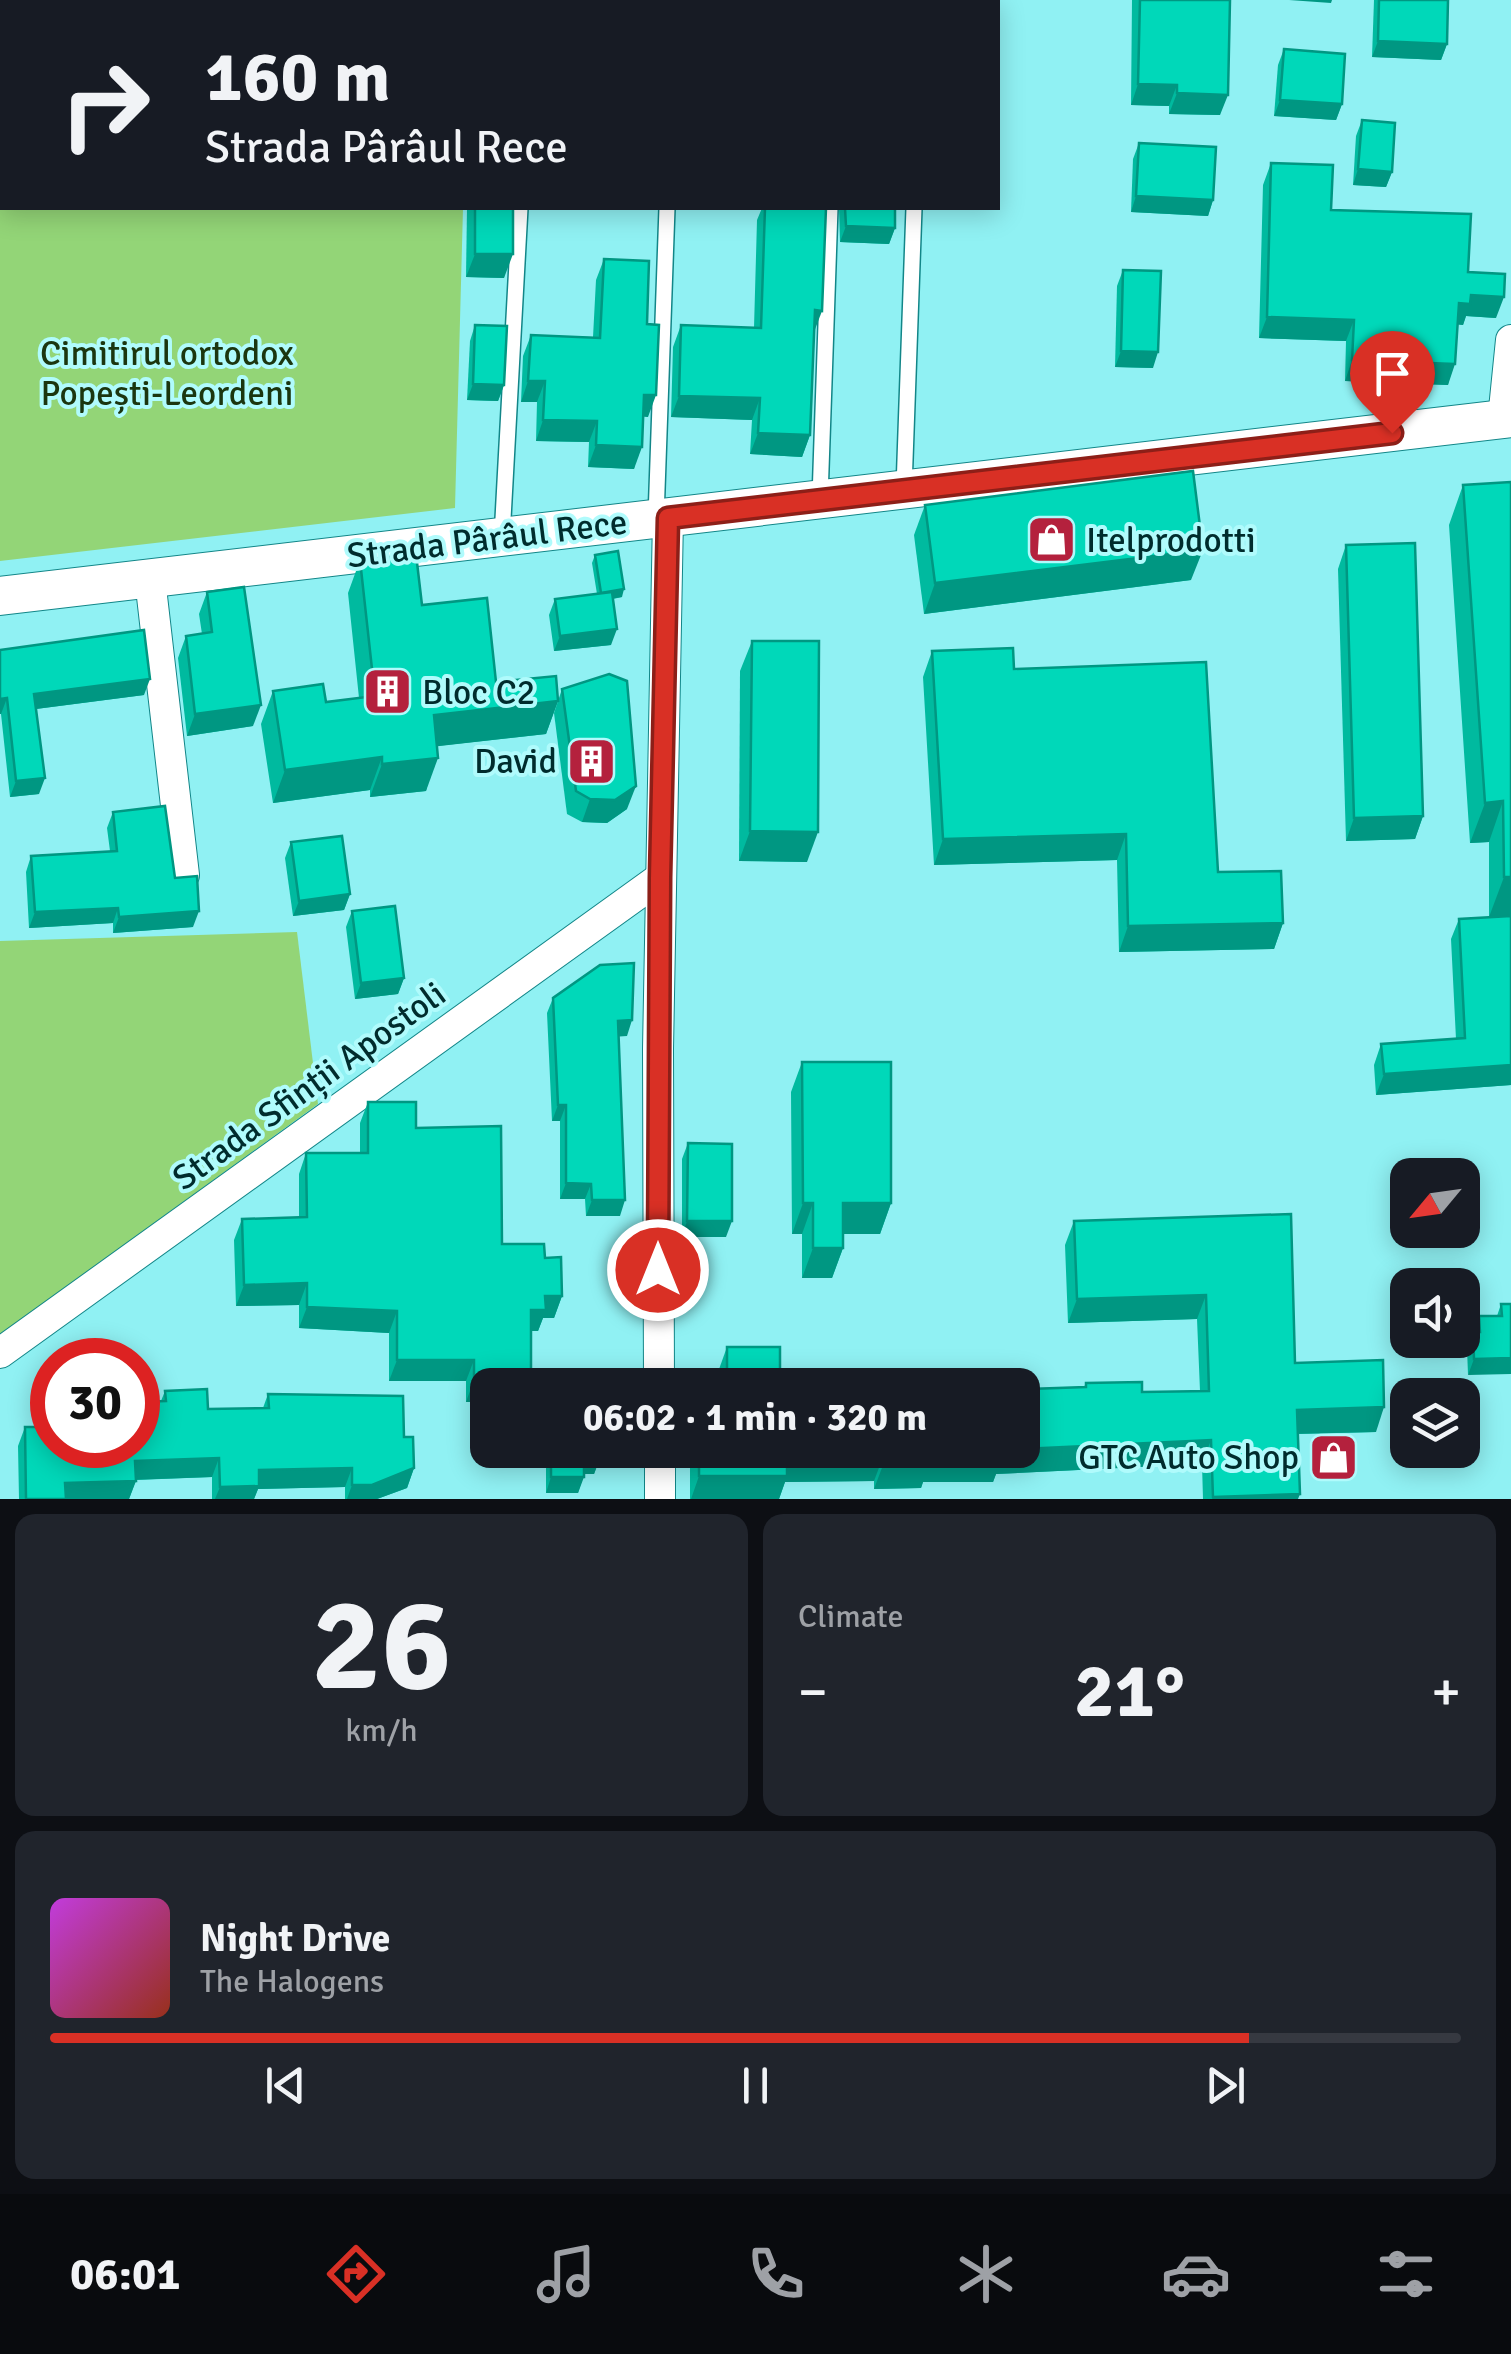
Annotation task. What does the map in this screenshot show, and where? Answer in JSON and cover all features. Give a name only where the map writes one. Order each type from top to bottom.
[{"type":"street","points":[[1507,419],[1511,340]]},
{"type":"street","name":"Strada Pârâul Rece","points":[[0,596],[1507,419]]},
{"type":"street","points":[[659,1368],[662,518]]},
{"type":"street","points":[[150,579],[184,875]]},
{"type":"street","name":"Strada Sfinții Apostoli","points":[[0,1353],[660,878]]},
{"type":"street","points":[[660,1468],[660,1499]]},
{"type":"lane","points":[[502,537],[520,210]]},
{"type":"lane","points":[[662,518],[667,210]]},
{"type":"lane","points":[[820,499],[830,210]]},
{"type":"lane","points":[[904,490],[914,210]]},
{"type":"green space","name":"Cimitirul ortodox Popești-Leordeni","points":[[0,210],[463,210],[455,508],[0,561]]},
{"type":"green space","points":[[297,932],[318,1104],[0,1335],[0,941]]},
{"type":"building","points":[[1140,0],[1230,0],[1228,95],[1177,93],[1177,85],[1138,84]]},
{"type":"building","points":[[1379,0],[1448,0],[1447,44],[1378,41]]},
{"type":"building","points":[[1284,49],[1345,54],[1342,104],[1280,100]]},
{"type":"building","points":[[1362,120],[1395,123],[1392,172],[1358,169]]},
{"type":"building","points":[[1139,143],[1216,147],[1213,200],[1136,196]]},
{"type":"building","points":[[1271,163],[1333,165],[1331,210],[1471,214],[1468,272],[1505,274],[1504,297],[1471,295],[1470,304],[1459,303],[1455,364],[1352,360],[1354,320],[1267,317]]},
{"type":"building","points":[[475,210],[513,210],[513,254],[475,254]]},
{"type":"building","points":[[765,210],[826,210],[822,311],[815,310],[810,435],[758,433],[760,398],[679,396],[681,325],[761,328]]},
{"type":"building","points":[[845,210],[895,210],[895,228],[846,226]]},
{"type":"building","points":[[604,259],[649,261],[647,324],[659,325],[656,395],[644,395],[642,447],[596,445],[597,421],[543,420],[545,381],[528,381],[531,335],[600,338]]},
{"type":"building","points":[[1123,270],[1161,271],[1158,352],[1121,351]]},
{"type":"building","points":[[475,325],[507,326],[504,385],[473,384]]},
{"type":"building","points":[[1193,471],[1203,550],[935,583],[925,505]]},
{"type":"building","points":[[1511,482],[1511,877],[1504,877],[1503,801],[1485,803],[1463,485]]},
{"type":"building","points":[[1415,543],[1423,816],[1354,818],[1346,545]]},
{"type":"building","points":[[618,551],[624,589],[601,593],[595,555]]},
{"type":"building","points":[[416,554],[422,605],[487,598],[496,682],[556,676],[558,701],[434,715],[438,758],[382,764],[382,757],[285,770],[273,691],[323,684],[326,702],[375,696],[360,560]]},
{"type":"building","points":[[244,587],[261,705],[195,714],[186,636],[212,632],[207,592]]},
{"type":"building","points":[[612,592],[617,629],[560,636],[555,599]]},
{"type":"building","points":[[144,630],[150,679],[34,694],[45,778],[16,781],[7,698],[0,699],[0,650]]},
{"type":"building","points":[[752,641],[819,641],[818,832],[750,831]]},
{"type":"building","points":[[1013,648],[1014,669],[1206,662],[1218,872],[1281,871],[1283,923],[1128,926],[1126,834],[943,839],[932,651]]},
{"type":"building","name":"David","points":[[609,674],[627,681],[636,786],[615,800],[590,799],[576,791],[562,689]]},
{"type":"building","points":[[165,806],[175,878],[197,876],[199,911],[119,917],[118,908],[35,912],[31,856],[117,851],[113,812]]},
{"type":"building","points":[[342,836],[350,894],[299,901],[291,842]]},
{"type":"building","points":[[395,906],[404,978],[361,983],[352,911]]},
{"type":"building","points":[[1511,916],[1511,1065],[1384,1074],[1381,1044],[1465,1038],[1459,919]]},
{"type":"building","points":[[634,963],[632,1020],[618,1021],[625,1200],[592,1200],[591,1184],[566,1183],[566,1105],[558,1105],[553,998],[600,965]]},
{"type":"building","points":[[802,1062],[891,1062],[891,1203],[843,1203],[843,1248],[813,1248],[813,1203],[803,1203]]},
{"type":"building","points":[[368,1102],[416,1102],[416,1128],[501,1126],[502,1244],[544,1244],[545,1258],[561,1257],[562,1296],[545,1296],[546,1310],[531,1310],[531,1368],[474,1368],[474,1360],[397,1360],[397,1311],[307,1307],[307,1283],[244,1285],[242,1219],[307,1217],[306,1153],[368,1153]]},
{"type":"building","points":[[688,1143],[732,1144],[732,1221],[687,1221]]},
{"type":"building","points":[[1291,1214],[1295,1363],[1383,1360],[1384,1407],[1297,1410],[1300,1494],[1213,1497],[1211,1440],[1040,1448],[1040,1389],[1142,1382],[1142,1392],[1209,1391],[1206,1295],[1077,1299],[1074,1221]]},
{"type":"building","points":[[1501,1304],[1511,1304],[1511,1358],[1474,1359],[1480,1358],[1480,1316],[1502,1316]]},
{"type":"building","points":[[727,1347],[780,1347],[780,1368],[727,1368]]},
{"type":"building","points":[[207,1389],[208,1409],[269,1408],[268,1394],[403,1396],[404,1437],[413,1437],[414,1468],[372,1485],[352,1485],[352,1468],[259,1470],[259,1486],[220,1487],[219,1458],[160,1460],[160,1401],[166,1401],[165,1391]]},
{"type":"building","points":[[25,1427],[30,1427],[30,1468],[135,1468],[136,1481],[65,1483],[66,1499],[26,1499]]},
{"type":"building","points":[[551,1468],[584,1468],[584,1477],[551,1477]]},
{"type":"building","points":[[699,1468],[787,1468],[787,1476],[699,1476]]},
{"type":"place","name":"Itelprodotti","points":[[1051,540]]},
{"type":"place","name":"Bloc C2","points":[[387,692]]},
{"type":"place","name":"David","points":[[592,761]]},
{"type":"place","name":"GTC Auto Shop","points":[[1334,1457]]},
{"type":"route","points":[[658,1270],[660,878],[668,518],[1392,433]]}]
